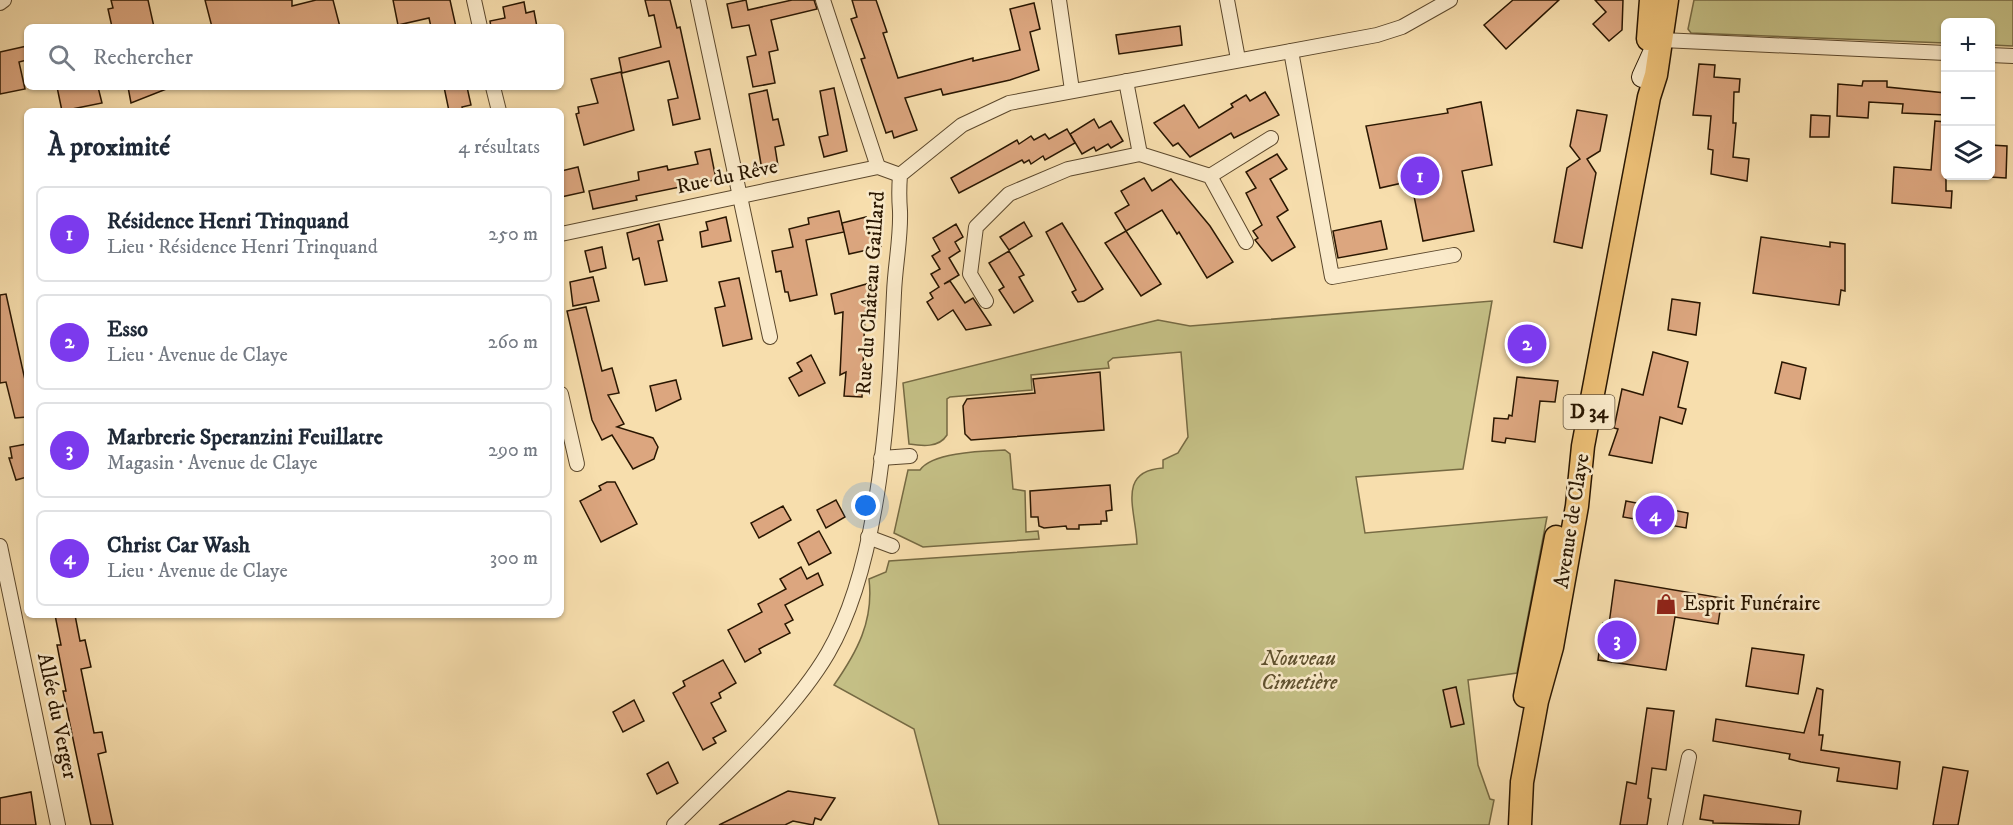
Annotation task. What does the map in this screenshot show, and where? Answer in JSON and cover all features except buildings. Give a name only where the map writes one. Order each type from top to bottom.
[{"type":"main road","name":"Avenue de Claye","points":[[1504,825],[1538,622],[1598,324],[1642,77],[1651,0]]},
{"type":"main road","name":"Avenue de Claye","points":[[1660,0],[1658,34],[1662,40]]},
{"type":"main road","name":"Avenue de Claye","points":[[1520,825],[1522,782],[1537,701],[1552,647],[1577,506],[1583,446],[1662,40],[1667,0]]},
{"type":"main road","name":"Avenue de Claye","points":[[1642,77],[1656,45],[1662,40]]},
{"type":"street","points":[[0,3],[4,0]]},
{"type":"street","points":[[474,0],[479,24]]},
{"type":"street","points":[[698,0],[770,337]]},
{"type":"street","points":[[823,0],[878,167],[900,175]]},
{"type":"street","points":[[1059,0],[1072,90]]},
{"type":"street","points":[[1227,0],[1238,59]]},
{"type":"street","name":"Rue du Château Gaillard","points":[[674,825],[740,760],[807,684],[829,652],[844,619],[868,537],[881,458],[900,175],[944,137],[981,114],[1009,103],[1377,35],[1402,27],[1450,0]]},
{"type":"street","points":[[1662,40],[1941,53]]},
{"type":"street","points":[[1291,51],[1332,277],[1454,255]]},
{"type":"street","points":[[1995,55],[2013,56]]},
{"type":"street","points":[[1126,81],[1140,154]]},
{"type":"street","points":[[494,90],[498,108]]},
{"type":"street","points":[[1210,176],[1271,138]]},
{"type":"street","points":[[987,301],[970,274],[976,227],[1009,194],[1068,168],[1140,154],[1210,176],[1246,242]]},
{"type":"street","name":"Rue du Rêve","points":[[564,233],[878,167]]},
{"type":"street","points":[[564,407],[577,464]]},
{"type":"street","points":[[881,458],[910,456]]},
{"type":"street","points":[[868,537],[892,546]]},
{"type":"street","name":"Allée du Verger","points":[[0,546],[58,825]]},
{"type":"street","points":[[1675,825],[1689,758]]},
{"type":"green space","points":[[1694,0],[2013,0],[2013,46],[1995,45],[1995,18],[1941,18],[1941,43],[1691,33],[1688,29]]},
{"type":"green space","name":"Nouveau Cimetière","points":[[1492,301],[1463,469],[1356,477],[1365,533],[1547,517],[1517,673],[1468,680],[1478,765],[1490,799],[1494,800],[1489,825],[939,825],[914,729],[834,685],[862,635],[869,609],[869,579],[886,572],[889,561],[1137,544],[1132,506],[1134,485],[1139,476],[1148,471],[1163,468],[1163,460],[1178,453],[1188,437],[1181,352],[1113,358],[1108,362],[1109,368],[1031,375],[1032,390],[950,397],[947,399],[947,435],[940,442],[930,445],[909,444],[903,383],[1158,320],[1190,326]]},
{"type":"green space","points":[[1005,450],[1010,454],[1013,489],[1025,491],[1026,532],[1038,531],[1039,539],[923,547],[894,533],[908,470],[920,470],[935,459],[947,456]]},
{"type":"place","name":"Résidence Henri Trinquand","points":[[1420,176]]},
{"type":"place","name":"Esso","points":[[1527,344]]},
{"type":"place","name":"Christ Car Wash","points":[[1655,515]]},
{"type":"place","name":"Esprit Funéraire","points":[[1666,604]]},
{"type":"place","name":"Marbrerie Speranzini Feuillatre","points":[[1617,640]]}]
